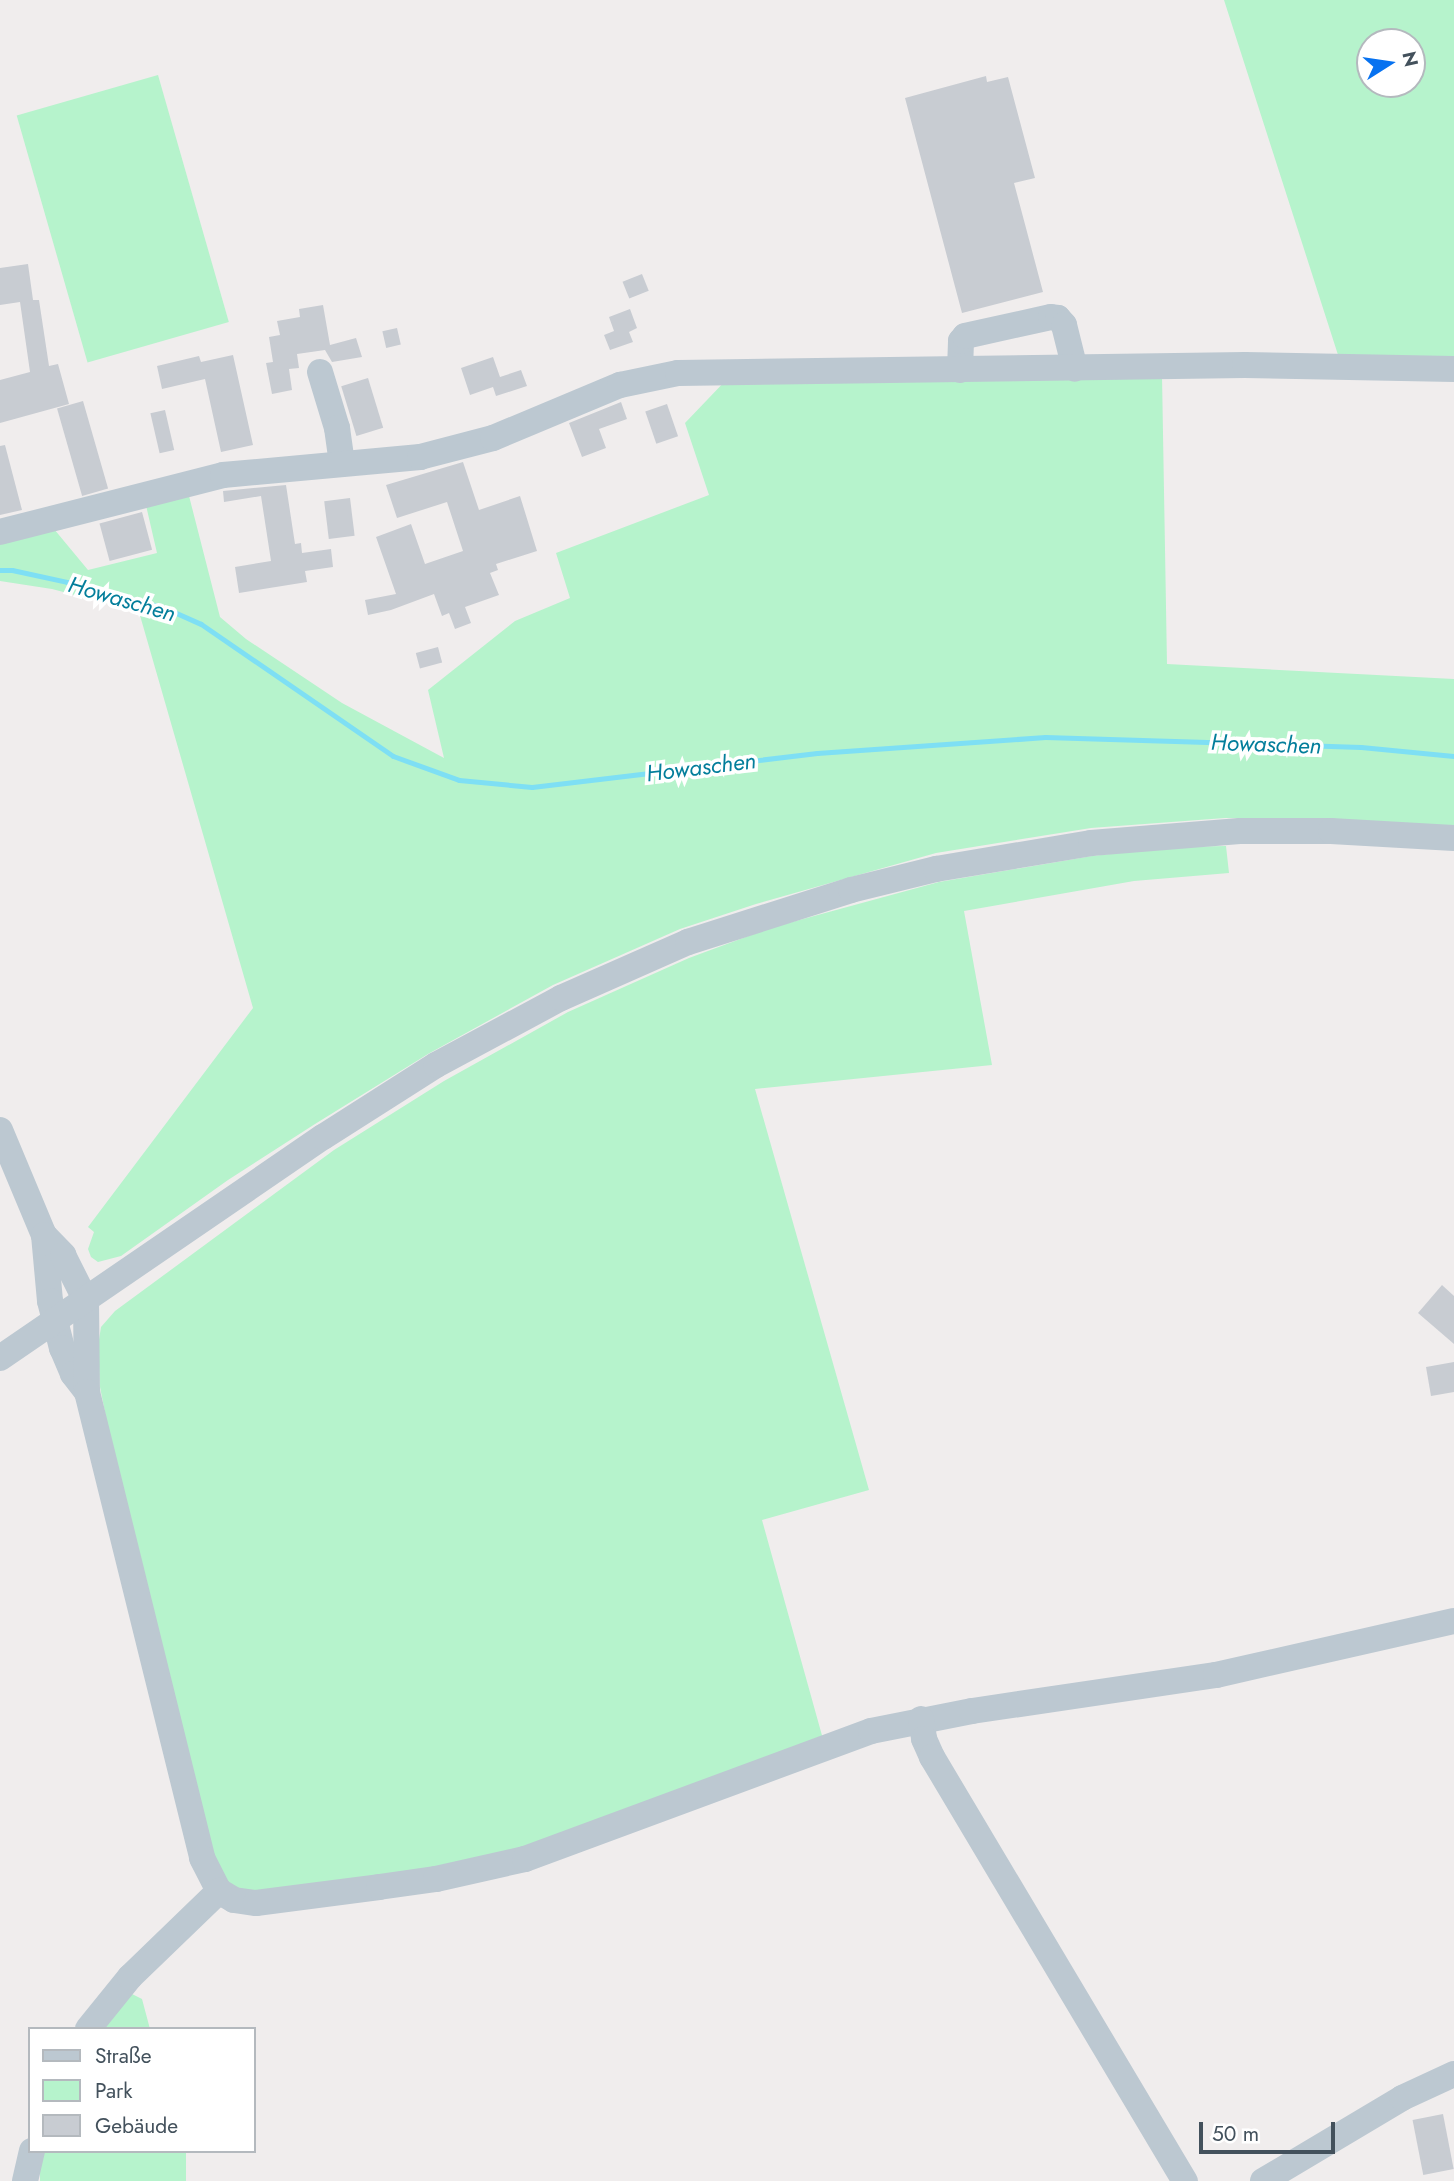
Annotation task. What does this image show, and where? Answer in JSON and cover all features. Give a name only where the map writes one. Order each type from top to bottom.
[{"type":"street","points":[[960,370],[961,341],[965,336],[1051,317],[1058,318],[1064,326],[1076,369]]},
{"type":"street","points":[[0,532],[223,475],[419,457],[464,447],[646,378],[678,373],[1245,365],[1454,369]]},
{"type":"street","points":[[320,372],[337,428],[342,464]]},
{"type":"street","points":[[0,1357],[86,1301],[323,1137],[436,1065],[561,998],[688,942],[851,890],[936,869],[1091,843],[1240,831],[1331,831],[1454,838]]},
{"type":"street","points":[[0,1130],[44,1235],[54,1322],[73,1374],[87,1392]]},
{"type":"street","points":[[44,1235],[63,1255],[86,1301],[87,1392],[202,1858],[219,1891],[234,1900],[256,1903],[436,1879],[525,1859],[827,1746],[921,1719],[1216,1675],[1454,1621]]},
{"type":"street","points":[[921,1719],[924,1739],[932,1757],[1185,2181]]},
{"type":"street","points":[[90,2027],[130,1977],[219,1891]]},
{"type":"street","points":[[1263,2181],[1402,2098],[1454,2074]]},
{"type":"street","points":[[25,2181],[32,2153]]},
{"type":"green space","points":[[1224,0],[1454,0],[1454,360],[1339,358]]},
{"type":"green space","points":[[158,75],[229,322],[88,363],[17,116]]},
{"type":"green space","points":[[1162,375],[1167,664],[1454,679],[1454,829],[1301,819],[1225,818],[1091,828],[936,853],[756,904],[680,929],[553,985],[428,1054],[315,1124],[228,1180],[121,1256],[98,1262],[91,1257],[88,1249],[94,1232],[88,1227],[253,1008],[139,612],[52,589],[0,581],[0,544],[54,529],[88,570],[157,553],[145,501],[188,492],[220,617],[246,639],[342,703],[444,758],[428,690],[515,621],[570,598],[556,553],[709,495],[685,423],[729,377]]},
{"type":"green space","points":[[1226,846],[1229,873],[1134,881],[964,911],[992,1065],[755,1089],[869,1490],[762,1520],[823,1739],[526,1851],[434,1871],[238,1893],[216,1871],[114,1458],[100,1387],[98,1346],[101,1327],[115,1311],[334,1150],[444,1081],[568,1012],[689,958],[770,928],[939,882],[1092,856],[1174,847]]},
{"type":"green space","points":[[128,1992],[142,1999],[149,2027],[99,2027]]},
{"type":"green space","points":[[40,2153],[186,2153],[186,2181],[40,2181]]},
{"type":"building","points":[[986,76],[987,82],[1008,77],[1035,178],[1014,183],[1043,292],[962,313],[905,98]]},
{"type":"building","points":[[28,264],[33,300],[39,300],[49,366],[58,364],[69,404],[0,423],[0,380],[30,372],[20,302],[0,305],[0,268]]},
{"type":"building","points":[[642,274],[649,291],[629,299],[623,282]]},
{"type":"building","points":[[323,305],[330,345],[356,338],[362,357],[332,362],[325,350],[297,354],[299,368],[289,369],[292,390],[272,394],[266,363],[273,362],[269,337],[280,335],[277,321],[300,317],[299,309]]},
{"type":"building","points":[[630,309],[637,328],[629,332],[633,342],[610,350],[604,335],[614,331],[609,317]]},
{"type":"building","points":[[397,328],[401,345],[386,348],[382,331]]},
{"type":"building","points":[[233,355],[253,445],[221,452],[205,379],[162,389],[157,366],[199,356],[201,362]]},
{"type":"building","points":[[493,357],[500,377],[521,370],[527,386],[496,396],[493,387],[470,395],[461,368]]},
{"type":"building","points":[[368,378],[383,428],[356,436],[341,386]]},
{"type":"building","points":[[83,401],[108,488],[82,496],[57,408]]},
{"type":"building","points":[[621,402],[627,419],[599,429],[606,448],[582,457],[569,423]]},
{"type":"building","points":[[667,404],[678,436],[656,444],[645,411]]},
{"type":"building","points":[[165,410],[174,450],[160,453],[150,413]]},
{"type":"building","points":[[5,445],[22,510],[0,515],[0,446]]},
{"type":"building","points":[[463,462],[479,510],[520,496],[537,551],[496,564],[498,570],[490,573],[499,595],[465,607],[471,623],[455,629],[449,613],[442,616],[434,594],[391,610],[368,615],[365,600],[396,594],[376,537],[411,524],[425,564],[463,551],[447,502],[397,518],[386,485]]},
{"type":"building","points":[[286,485],[295,544],[301,543],[302,553],[331,549],[333,567],[305,571],[307,582],[239,593],[235,567],[271,561],[261,496],[224,502],[223,491]]},
{"type":"building","points":[[350,498],[355,536],[329,539],[324,501]]},
{"type":"building","points":[[142,512],[152,550],[110,561],[99,523]]},
{"type":"building","points":[[438,647],[442,662],[420,668],[416,653]]},
{"type":"building","points":[[1442,1285],[1454,1296],[1454,1344],[1418,1313]]},
{"type":"building","points":[[1454,1362],[1454,1392],[1431,1396],[1426,1367]]},
{"type":"building","points":[[1443,2114],[1454,2169],[1423,2175],[1413,2120]]},
{"type":"waterway","name":"Howaschen","points":[[0,570],[12,570],[67,582],[165,608],[201,624],[393,756],[459,780],[532,787],[817,753],[1045,737],[1361,747],[1454,756]]}]
